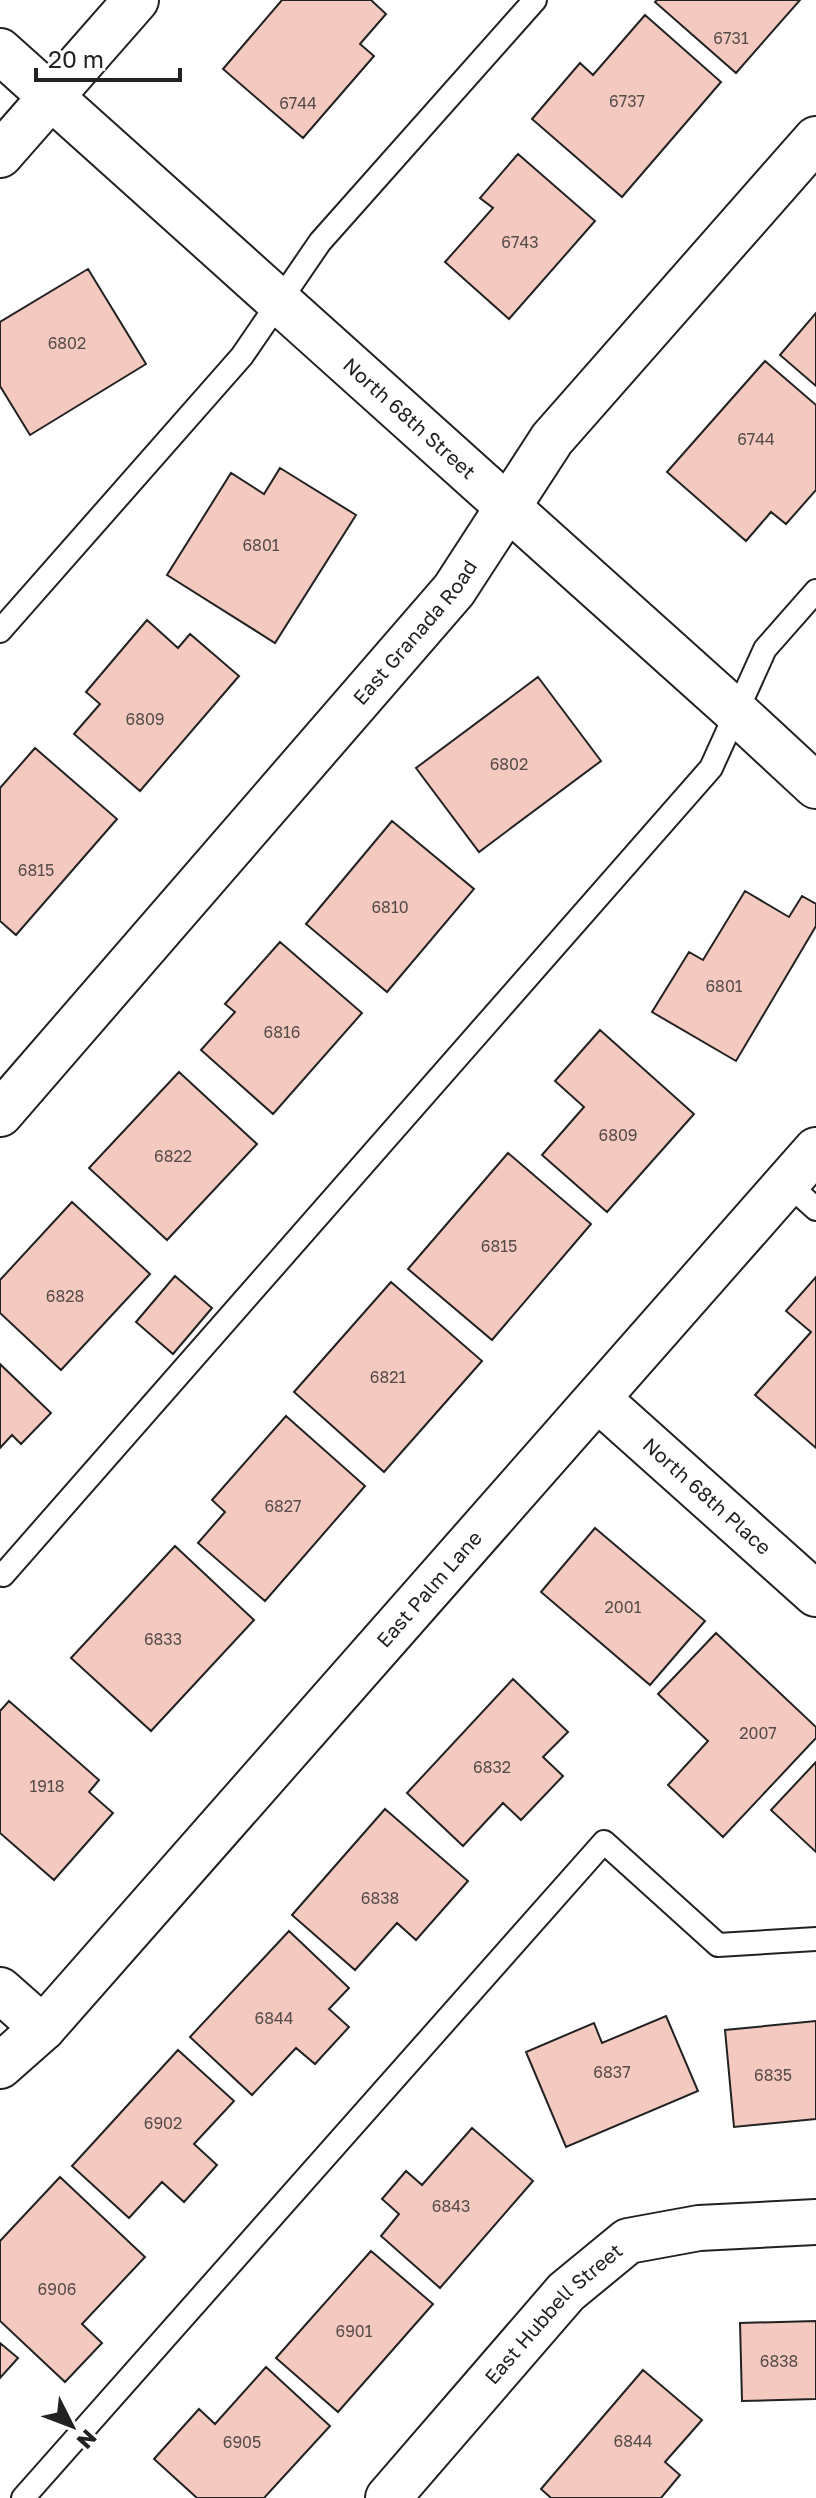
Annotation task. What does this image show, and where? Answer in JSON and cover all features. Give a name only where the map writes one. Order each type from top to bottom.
[{"type":"street","points":[[0,155],[136,0]]},
{"type":"street","name":"North 68th Street","points":[[0,51],[816,786]]},
{"type":"street","name":"East Granada Road","points":[[0,1114],[454,590],[552,439],[816,139]]},
{"type":"street","name":"East Palm Lane","points":[[0,2066],[43,2028],[598,1399],[802,1196],[816,1150]]},
{"type":"street","name":"North 68th Place","points":[[598,1399],[816,1594]]},
{"type":"street","points":[[0,1990],[43,2028]]},
{"type":"street","name":"East Palm Lane","points":[[0,2098],[43,2028]]},
{"type":"street","name":"East Hubbell Street","points":[[388,2498],[566,2292],[628,2241],[699,2228],[816,2222]]},
{"type":"lane","points":[[0,631],[242,356],[320,242],[535,0]]},
{"type":"lane","points":[[0,1573],[3,1575],[711,768],[765,649],[816,591]]},
{"type":"lane","points":[[23,2498],[604,1842],[718,1945],[816,1939]]},
{"type":"building","points":[[282,0],[371,0],[386,14],[360,44],[374,56],[303,138],[223,69]]},
{"type":"building","points":[[800,0],[736,73],[655,2]]},
{"type":"building","points":[[645,15],[721,82],[622,197],[532,119],[580,63],[593,75]]},
{"type":"building","points":[[518,154],[595,221],[509,319],[445,262],[493,208],[480,198]]},
{"type":"building","points":[[88,269],[146,364],[30,435],[0,386],[0,322]]},
{"type":"building","points":[[816,313],[816,386],[780,355]]},
{"type":"building","points":[[765,361],[816,405],[816,490],[786,524],[771,512],[746,541],[667,472]]},
{"type":"building","points":[[280,468],[356,515],[275,643],[167,575],[231,473],[264,494]]},
{"type":"building","points":[[147,620],[178,648],[190,634],[239,676],[140,791],[74,734],[100,704],[86,692]]},
{"type":"building","points":[[538,677],[601,761],[479,852],[416,768]]},
{"type":"building","points":[[35,748],[117,819],[16,935],[0,921],[0,788]]},
{"type":"building","points":[[392,821],[474,889],[387,992],[306,924]]},
{"type":"building","points":[[745,891],[789,917],[802,896],[816,904],[816,926],[736,1061],[652,1012],[689,952],[703,960]]},
{"type":"building","points":[[280,942],[362,1013],[273,1114],[201,1050],[235,1012],[225,1004]]},
{"type":"building","points":[[600,1030],[694,1114],[607,1212],[542,1155],[584,1107],[555,1081]]},
{"type":"building","points":[[179,1072],[257,1144],[167,1240],[89,1168]]},
{"type":"building","points":[[508,1153],[591,1224],[492,1340],[408,1269]]},
{"type":"building","points":[[72,1202],[150,1274],[61,1370],[0,1313],[0,1280]]},
{"type":"building","points":[[175,1276],[212,1308],[173,1354],[136,1322]]},
{"type":"building","points":[[816,1277],[816,1448],[755,1395],[811,1332],[786,1311]]},
{"type":"building","points":[[391,1282],[482,1361],[384,1472],[294,1392]]},
{"type":"building","points":[[0,1364],[51,1413],[21,1444],[12,1435],[0,1448]]},
{"type":"building","points":[[286,1416],[365,1486],[265,1601],[198,1543],[225,1512],[212,1500]]},
{"type":"building","points":[[595,1528],[705,1621],[650,1685],[541,1592]]},
{"type":"building","points":[[175,1546],[254,1620],[151,1731],[71,1658]]},
{"type":"building","points":[[716,1633],[816,1727],[816,1738],[723,1837],[668,1785],[708,1741],[658,1694]]},
{"type":"building","points":[[513,1679],[568,1732],[543,1757],[563,1776],[521,1820],[503,1803],[463,1846],[407,1793]]},
{"type":"building","points":[[9,1701],[99,1780],[89,1792],[113,1813],[54,1880],[0,1833],[0,1711]]},
{"type":"building","points":[[816,1762],[816,1852],[771,1810]]},
{"type":"building","points":[[385,1809],[468,1881],[416,1940],[397,1923],[355,1970],[292,1915]]},
{"type":"building","points":[[289,1931],[349,1988],[329,2009],[349,2027],[315,2064],[296,2048],[252,2095],[190,2037]]},
{"type":"building","points":[[666,2016],[698,2091],[566,2147],[526,2052],[594,2023],[602,2043]]},
{"type":"building","points":[[816,2021],[816,2119],[734,2127],[725,2030]]},
{"type":"building","points":[[178,2050],[234,2101],[194,2144],[217,2165],[184,2202],[162,2182],[129,2218],[72,2166]]},
{"type":"building","points":[[472,2128],[533,2181],[440,2288],[381,2236],[399,2214],[382,2199],[406,2171],[422,2185]]},
{"type":"building","points":[[60,2177],[145,2257],[82,2324],[102,2343],[65,2382],[0,2321],[0,2241]]},
{"type":"building","points":[[371,2251],[433,2304],[338,2412],[276,2358]]},
{"type":"building","points":[[816,2321],[816,2399],[742,2401],[740,2323]]},
{"type":"building","points":[[0,2343],[18,2358],[0,2378]]},
{"type":"building","points":[[266,2367],[330,2426],[264,2498],[197,2498],[154,2459],[199,2409],[215,2424]]},
{"type":"building","points":[[643,2370],[702,2420],[665,2462],[680,2475],[661,2498],[551,2498],[541,2489]]}]
